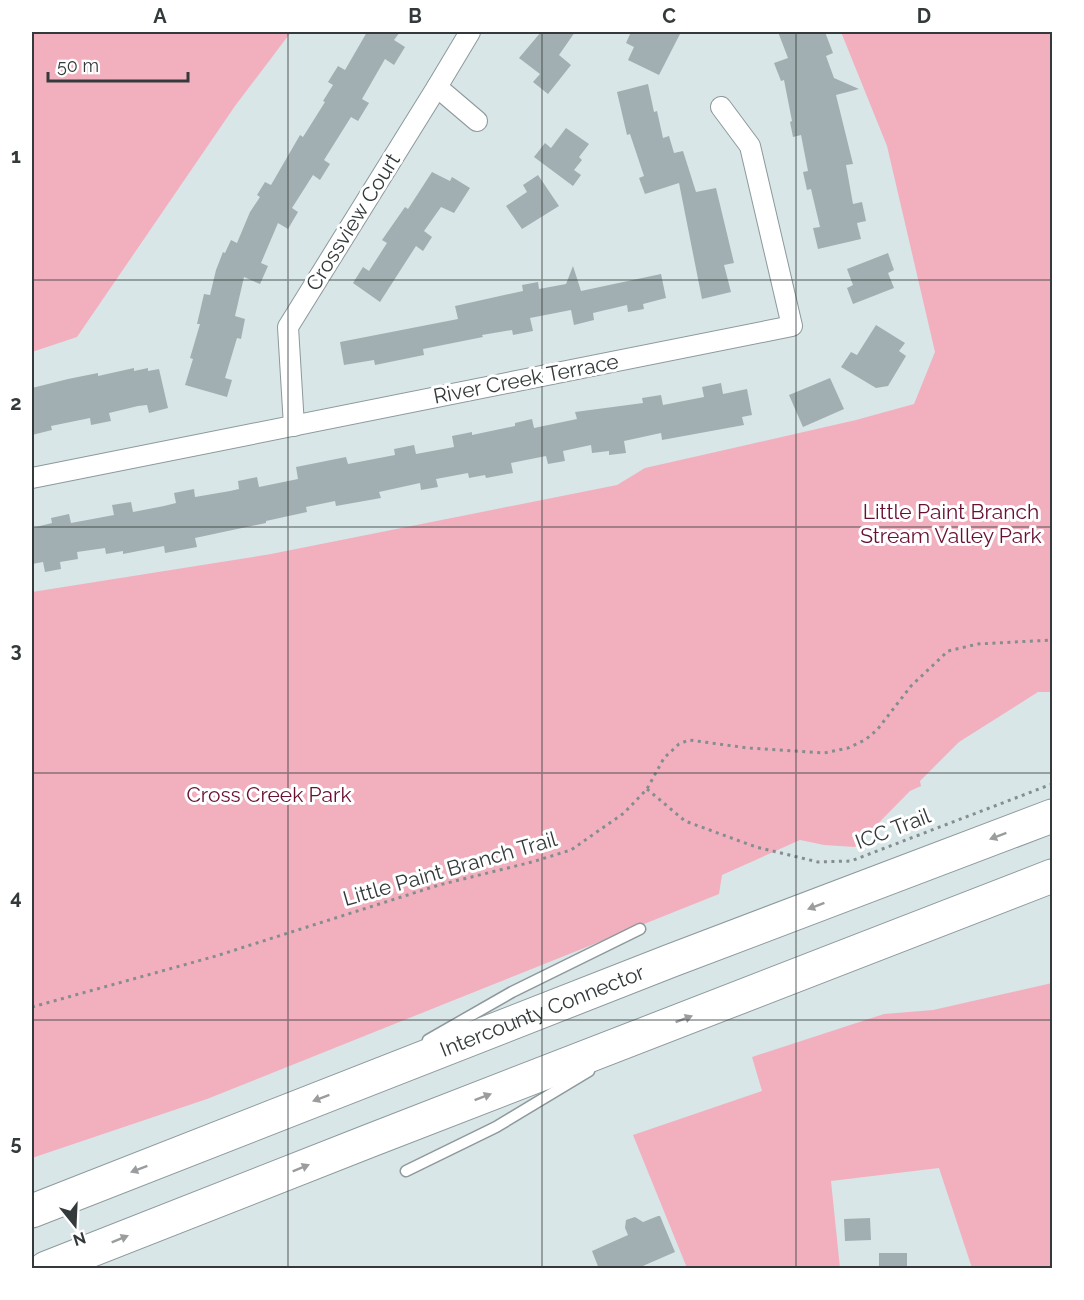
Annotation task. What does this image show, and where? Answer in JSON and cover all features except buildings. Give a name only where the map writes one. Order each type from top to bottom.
[{"type":"highway","name":"Intercounty Connector","points":[[32,1211],[681,957],[1053,816]]},
{"type":"highway","points":[[46,1269],[1053,876]]},
{"type":"street","name":"Crossview Court","points":[[294,426],[288,327],[470,32]]},
{"type":"street","points":[[437,87],[477,121]]},
{"type":"street","name":"River Creek Terrace","points":[[32,478],[792,326],[750,146],[722,107]]},
{"type":"lane","points":[[354,1085],[512,992],[640,929]]},
{"type":"lane","points":[[406,1171],[496,1127],[653,1031]]},
{"type":"path","name":"Little Paint Branch Trail","points":[[32,1007],[216,956],[439,885],[571,850],[624,813],[647,789],[664,758],[679,744],[689,740],[748,748],[824,753],[848,748],[865,740],[877,730],[911,686],[948,651],[978,644],[1053,640]]},
{"type":"path","name":"ICC Trail","points":[[647,789],[685,821],[756,847],[818,862],[851,861],[1053,784]]},
{"type":"green space","points":[[32,32],[291,32],[235,106],[77,337],[32,352]]},
{"type":"green space","name":"Cross Creek Park","points":[[841,32],[1052,32],[1052,692],[1038,692],[959,742],[920,781],[921,786],[910,791],[855,847],[824,845],[800,840],[722,875],[719,894],[207,1099],[32,1158],[32,592],[271,554],[617,485],[645,468],[856,420],[914,404],[935,352],[887,146]]},
{"type":"green space","points":[[1052,983],[1052,1268],[972,1268],[939,1168],[831,1181],[840,1268],[687,1268],[633,1135],[762,1091],[752,1057],[884,1014],[933,1010]]},
{"type":"park label","name":"Little Paint Branch Stream Valley Park","points":[[951,524]]}]
